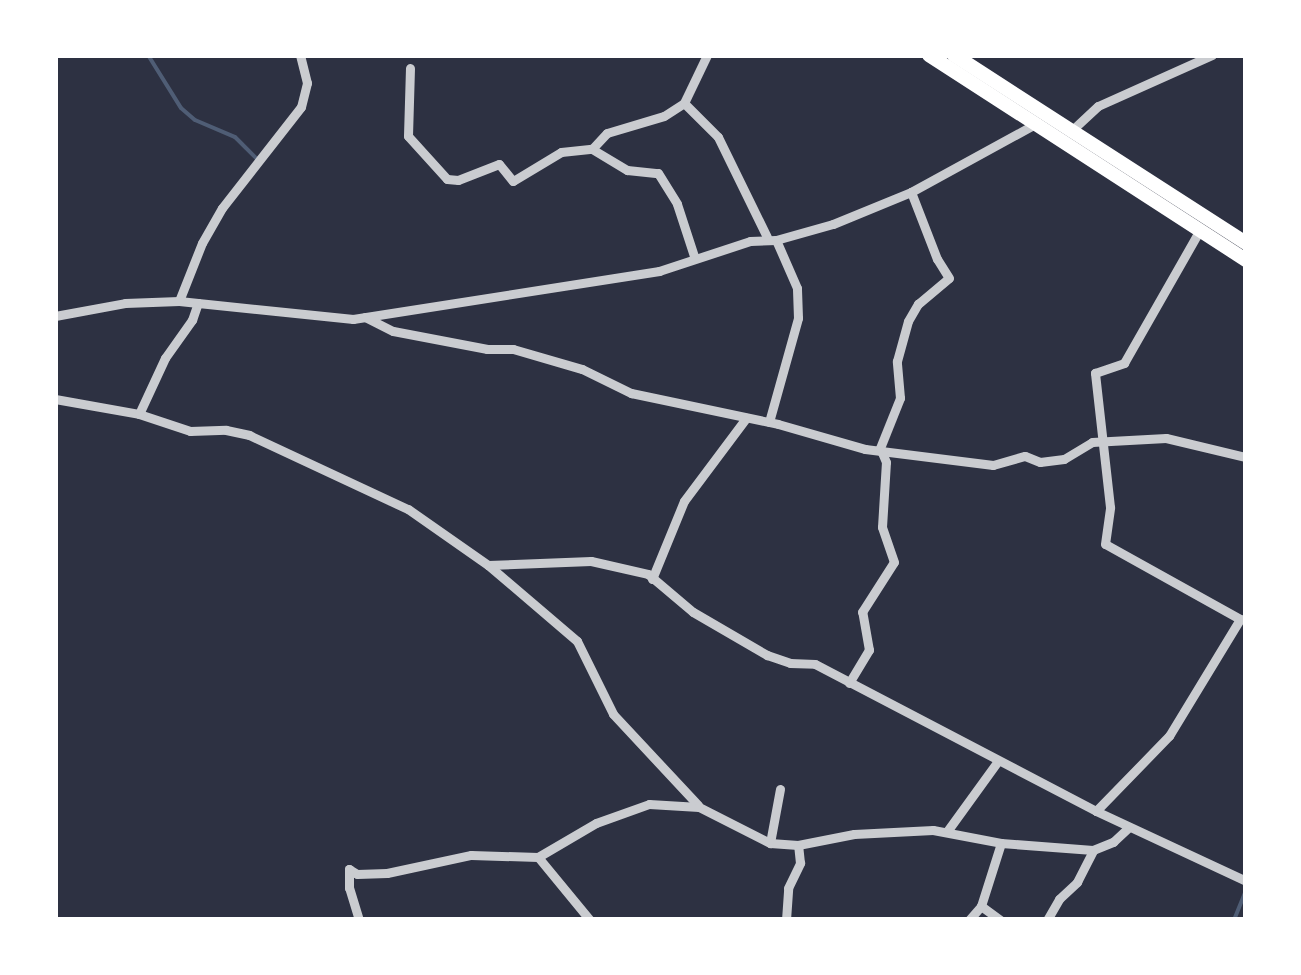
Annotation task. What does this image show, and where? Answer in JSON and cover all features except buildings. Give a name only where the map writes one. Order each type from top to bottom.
[{"type":"highway","points":[[929,55],[1246,260]]},
{"type":"highway","points":[[954,55],[1246,244]]},
{"type":"street","points":[[180,301],[222,208],[301,107],[308,83],[300,55]]},
{"type":"street","points":[[592,150],[608,133],[664,116],[684,103],[707,55]]},
{"type":"street","points":[[1070,132],[1098,106],[1212,55]]},
{"type":"street","points":[[410,68],[408,136],[448,179],[458,180],[499,164],[513,181],[561,152],[592,150],[627,170],[658,173],[677,204],[694,256]]},
{"type":"street","points":[[684,103],[718,137],[797,288],[798,318],[769,422]]},
{"type":"street","points":[[55,316],[126,303],[180,301],[336,319],[366,317],[640,274],[694,256],[833,224],[911,192],[1034,124]]},
{"type":"street","points":[[849,683],[869,650],[862,612],[894,562],[882,527],[886,462],[880,448],[900,398],[895,370],[908,320],[918,304],[949,278],[937,259],[911,192]]},
{"type":"street","points":[[1096,812],[1169,736],[1240,619],[1105,544],[1110,507],[1095,374],[1124,362],[1200,230]]},
{"type":"street","points":[[139,414],[149,386],[198,303]]},
{"type":"street","points":[[366,317],[393,331],[488,349],[513,349],[582,369],[631,392],[769,422],[860,448],[993,465],[1025,456],[1040,462],[1064,459],[1092,442],[1166,438],[1246,457]]},
{"type":"street","points":[[55,399],[139,414],[190,430],[226,430],[249,436],[408,510],[488,565],[577,642],[613,714],[700,807]]},
{"type":"street","points":[[652,579],[679,510],[746,418]]},
{"type":"street","points":[[488,565],[591,561],[632,568],[694,612],[766,655],[790,663],[815,664],[1096,812],[1244,880]]},
{"type":"street","points":[[948,830],[998,761]]},
{"type":"street","points":[[770,843],[780,790]]},
{"type":"street","points":[[360,920],[349,888],[348,870],[356,874],[387,873],[471,855],[538,857],[624,810],[668,802],[700,807],[770,843],[798,845],[854,834],[948,830],[1001,843],[1094,850],[1113,842],[1128,826]]},
{"type":"street","points":[[969,920],[982,906],[1001,843]]},
{"type":"street","points":[[786,920],[788,888],[800,863],[798,845]]},
{"type":"street","points":[[1047,920],[1059,899],[1077,882],[1094,850]]},
{"type":"street","points":[[538,857],[590,920]]},
{"type":"street","points":[[982,906],[1000,920]]},
{"type":"waterway","points":[[148,55],[181,108],[195,120],[235,137],[259,161]]},
{"type":"waterway","points":[[1234,920],[1246,891]]}]
